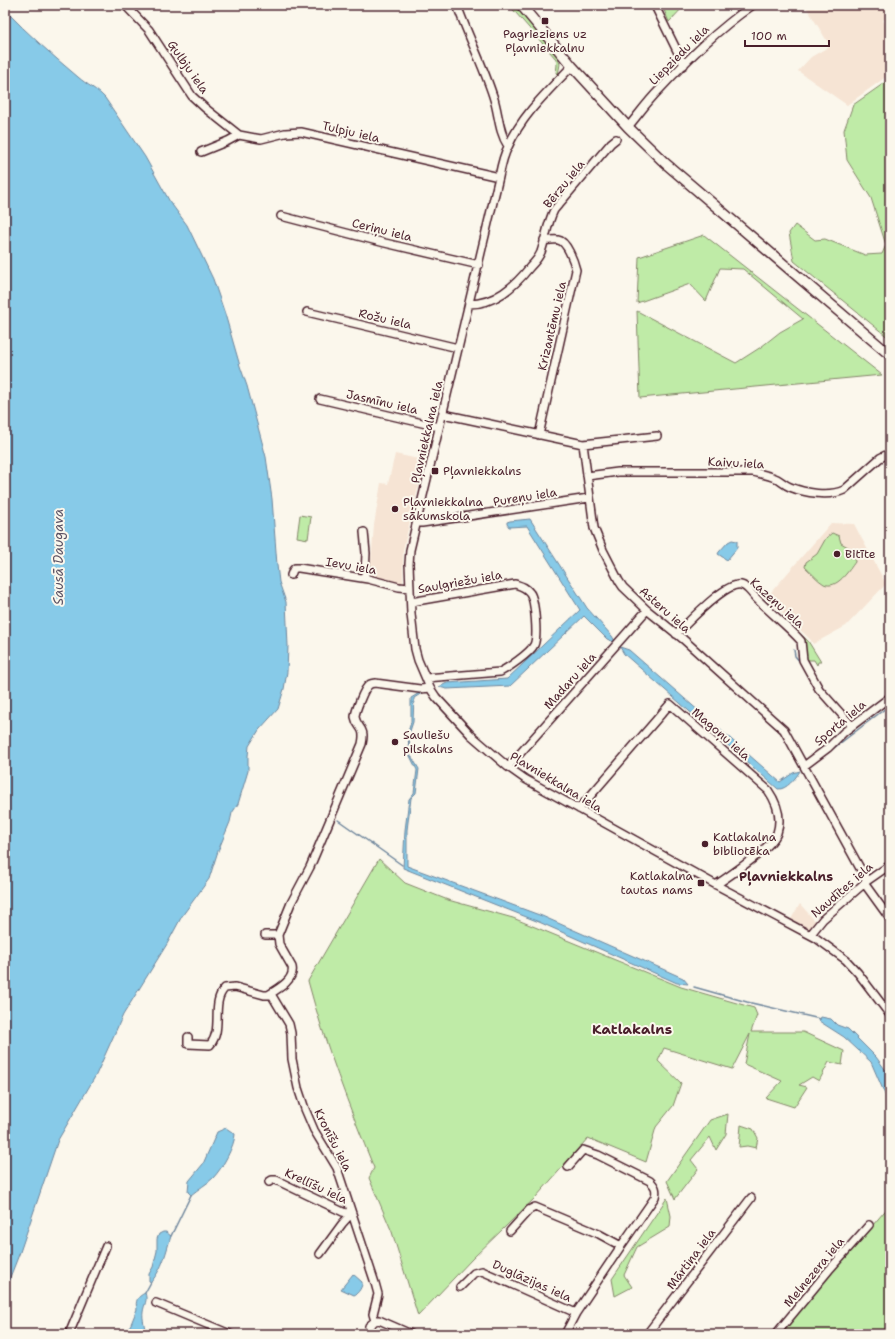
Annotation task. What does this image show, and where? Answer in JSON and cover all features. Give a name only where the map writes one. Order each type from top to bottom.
[{"type":"main road","points":[[521,5],[572,66],[628,127],[665,163],[890,355]]},
{"type":"street","name":"Gulbju iela","points":[[125,5],[150,30],[192,96],[239,135]]},
{"type":"street","points":[[457,5],[494,99],[503,138],[508,146]]},
{"type":"street","name":"Liepziedu iela","points":[[628,127],[659,90],[684,65],[719,31],[753,5]]},
{"type":"street","points":[[655,6],[684,65]]},
{"type":"street","name":"Pļavniekkalna iela","points":[[572,66],[533,107],[508,146],[499,177],[412,539],[409,564],[410,588],[415,649],[418,660],[430,688],[436,697],[471,735],[508,767],[579,809],[716,885],[811,934],[846,960],[858,973],[890,1015]]},
{"type":"street","name":"Tulpju iela","points":[[239,135],[261,139],[285,133],[300,132],[499,177]]},
{"type":"street","points":[[201,152],[239,135]]},
{"type":"street","name":"Bērzu iela","points":[[469,304],[484,303],[500,296],[523,276],[541,254],[550,217],[554,210],[616,139]]},
{"type":"street","name":"Ceriņu iela","points":[[281,216],[385,243],[479,265]]},
{"type":"street","name":"Krizantēmu iela","points":[[539,435],[576,270],[570,253],[562,242],[559,240],[544,240]]},
{"type":"street","name":"Rožu iela","points":[[307,312],[458,348]]},
{"type":"street","name":"Jasmīnu iela","points":[[320,399],[439,427]]},
{"type":"street","points":[[443,414],[583,444],[657,436]]},
{"type":"street","name":"Asteru iela","points":[[583,444],[594,528],[614,571],[624,587],[647,610],[784,730],[866,882],[890,919]]},
{"type":"street","name":"Kaivu iela","points":[[587,476],[618,472],[753,472],[768,475],[795,489],[830,493],[844,490],[880,458],[890,453]]},
{"type":"street","name":"Pureņu iela","points":[[417,522],[422,523],[589,498]]},
{"type":"street","points":[[363,578],[365,576],[366,553],[364,532]]},
{"type":"street","name":"Ievu iela","points":[[291,575],[292,570],[299,568],[363,578],[399,587],[410,588]]},
{"type":"street","name":"Saulgriežu iela","points":[[411,602],[515,584],[524,586],[531,594],[537,631],[534,646],[510,667],[500,672],[426,678]]},
{"type":"street","name":"Kazeņu iela","points":[[676,634],[715,597],[728,587],[735,585],[746,587],[801,641],[804,660],[819,689],[852,726]]},
{"type":"street","name":"Madaru iela","points":[[508,767],[647,610]]},
{"type":"street","points":[[188,1037],[188,1044],[201,1046],[210,1045],[214,1040],[217,1030],[220,994],[225,988],[235,986],[264,995],[270,994],[290,979],[293,971],[292,967],[279,944],[278,935],[291,903],[310,867],[362,744],[363,732],[357,721],[356,712],[365,689],[369,684],[375,683],[420,689],[430,688]]},
{"type":"street","name":"Sporta iela","points":[[804,766],[890,697]]},
{"type":"street","name":"Magoņu iela","points":[[579,809],[670,704],[768,790],[776,801],[779,818],[778,829],[777,834],[770,844],[716,885]]},
{"type":"street","name":"Naudītes iela","points":[[811,934],[823,919],[866,882],[890,864]]},
{"type":"street","points":[[265,935],[278,935]]},
{"type":"street","name":"Kronīšu iela","points":[[270,994],[289,1024],[291,1033],[292,1059],[298,1088],[305,1109],[314,1130],[338,1168],[351,1214],[378,1294],[373,1314],[375,1321]]},
{"type":"street","points":[[568,1167],[583,1150],[598,1155],[650,1181],[655,1186],[656,1191],[655,1197],[576,1313]]},
{"type":"street","name":"Krellīšu iela","points":[[269,1182],[276,1180],[343,1212],[351,1214],[320,1254]]},
{"type":"street","name":"Mārtiņa iela","points":[[647,1334],[751,1198]]},
{"type":"street","points":[[510,1231],[529,1210],[535,1207],[599,1234],[621,1246]]},
{"type":"street","name":"Melnezera iela","points":[[776,1334],[828,1270],[869,1225]]},
{"type":"street","points":[[69,1334],[106,1246]]},
{"type":"street","name":"Duglāzijas iela","points":[[460,1288],[474,1273],[482,1271],[576,1313],[565,1334]]},
{"type":"street","points":[[156,1303],[230,1334]]},
{"type":"street","points":[[368,1334],[369,1326],[375,1321],[379,1320],[411,1334]]},
{"type":"shaded area","points":[[805,5],[890,5],[890,17],[883,20],[890,32],[890,74],[847,105],[798,71],[811,57],[830,46]]},
{"type":"shaded area","name":"Pļavniekkalna sākumskola","points":[[395,454],[428,461],[417,492],[403,550],[402,583],[368,575],[371,563],[374,525],[381,483],[388,484]]},
{"type":"shaded area","name":"Bitīte","points":[[831,523],[854,524],[886,584],[846,626],[813,644],[810,639],[766,598]]},
{"type":"shaded area","points":[[800,904],[816,922],[809,929],[791,919]]},
{"type":"green space","points":[[509,5],[515,5],[557,56],[560,64],[558,75],[556,73],[556,59]]},
{"type":"green space","points":[[662,5],[685,5],[669,22]]},
{"type":"green space","points":[[890,79],[890,339],[794,261],[789,233],[795,225],[815,240],[825,239],[865,255],[882,254],[886,245],[871,198],[847,160],[844,130],[853,105]]},
{"type":"green space","points":[[704,235],[882,375],[640,398],[637,311],[736,363],[761,347],[780,332],[803,319],[743,269],[720,268],[706,301],[690,284],[637,303],[639,257]]},
{"type":"green space","points":[[300,515],[311,517],[308,539],[297,537]]},
{"type":"green space","points":[[832,533],[839,536],[841,543],[853,550],[855,562],[838,582],[829,585],[821,582],[805,567],[806,562],[817,554],[826,538]]},
{"type":"green space","points":[[794,628],[808,641],[821,662],[818,662],[817,665],[814,660],[805,660],[804,640]]},
{"type":"green space","points":[[379,859],[405,883],[448,900],[513,918],[681,987],[754,1008],[757,1015],[751,1032],[803,1032],[844,1051],[842,1065],[829,1062],[819,1081],[812,1077],[799,1085],[807,1087],[794,1107],[766,1098],[782,1081],[744,1064],[750,1034],[732,1069],[664,1048],[658,1061],[681,1083],[673,1106],[656,1127],[646,1162],[588,1138],[536,1197],[472,1259],[418,1316],[392,1232],[369,1178],[374,1168],[330,1052],[308,981]]},
{"type":"green space","points":[[728,1114],[726,1134],[716,1150],[710,1137],[691,1160],[698,1169],[675,1199],[667,1181],[710,1120]]},
{"type":"green space","points":[[741,1125],[753,1129],[758,1138],[756,1148],[747,1146],[739,1147]]},
{"type":"green space","points":[[667,1198],[671,1216],[670,1227],[637,1247],[624,1275],[632,1287],[615,1296],[612,1279]]},
{"type":"green space","points":[[890,1205],[890,1334],[780,1334]]},
{"type":"water","name":"Sausā Daugava","points":[[5,10],[50,53],[81,80],[105,98],[145,157],[170,202],[187,225],[213,279],[247,386],[266,457],[272,499],[279,582],[286,602],[288,646],[287,672],[278,709],[259,730],[249,746],[248,771],[238,804],[232,813],[209,879],[182,916],[167,944],[123,1015],[96,1075],[58,1140],[20,1252],[5,1290]]},
{"type":"water","points":[[530,519],[587,608],[612,636],[616,643],[607,639],[584,616],[510,686],[447,689],[439,687],[447,683],[507,679],[580,610],[527,526],[509,527],[507,524],[507,522],[510,521]]},
{"type":"water","points":[[732,540],[737,541],[737,548],[727,560],[718,554],[728,542]]},
{"type":"water","points":[[620,647],[629,650],[780,782],[793,773],[800,771],[798,774],[787,786],[778,789],[624,654]]},
{"type":"water","points":[[421,692],[422,693],[414,698],[413,722],[409,734],[410,754],[419,769],[416,793],[411,798],[407,830],[407,866],[542,916],[683,978],[688,984],[677,983],[539,922],[403,868],[405,830],[409,799],[414,793],[417,770],[409,754],[408,732],[411,722],[411,698]]},
{"type":"water","points":[[821,1017],[831,1019],[837,1025],[848,1029],[876,1057],[890,1076],[890,1106],[871,1062],[844,1037],[819,1021]]},
{"type":"water","points":[[226,1128],[235,1134],[233,1144],[227,1157],[213,1178],[191,1195],[188,1192],[189,1181],[203,1164],[217,1132]]},
{"type":"water","points":[[166,1232],[171,1236],[161,1266],[151,1282],[149,1281],[149,1274],[153,1267],[157,1251],[157,1239],[159,1234]]},
{"type":"water","points":[[353,1274],[362,1282],[359,1292],[354,1295],[341,1289]]},
{"type":"water","points":[[145,1293],[146,1300],[143,1309],[143,1320],[146,1334],[125,1334],[137,1309],[137,1300]]},
{"type":"waterway","points":[[794,650],[795,656],[801,663]]},
{"type":"waterway","points":[[830,751],[890,705]]},
{"type":"waterway","points":[[338,820],[402,865]]},
{"type":"waterway","points":[[694,987],[747,1002],[820,1019]]},
{"type":"waterway","points":[[171,1236],[191,1195]]},
{"type":"waterway","points":[[145,1293],[151,1282]]},
{"type":"place","name":"Pagrieziens uz Pļavniekkalnu","points":[[545,21]]},
{"type":"place","name":"Pļavniekkalns","points":[[435,471]]},
{"type":"place","name":"Pļavniekkalna sākumskola","points":[[395,509]]},
{"type":"place","name":"Bitīte","points":[[837,554]]},
{"type":"place","name":"Sauliešu pilskalns","points":[[395,742]]},
{"type":"place","name":"Katlakalna bibliotēka","points":[[705,844]]},
{"type":"place","name":"Katlakalna tautas nams","points":[[701,883]]},
{"type":"district","name":"Pļavniekkalns","points":[[786,876]]},
{"type":"district","name":"Katlakalns","points":[[632,1029]]}]
